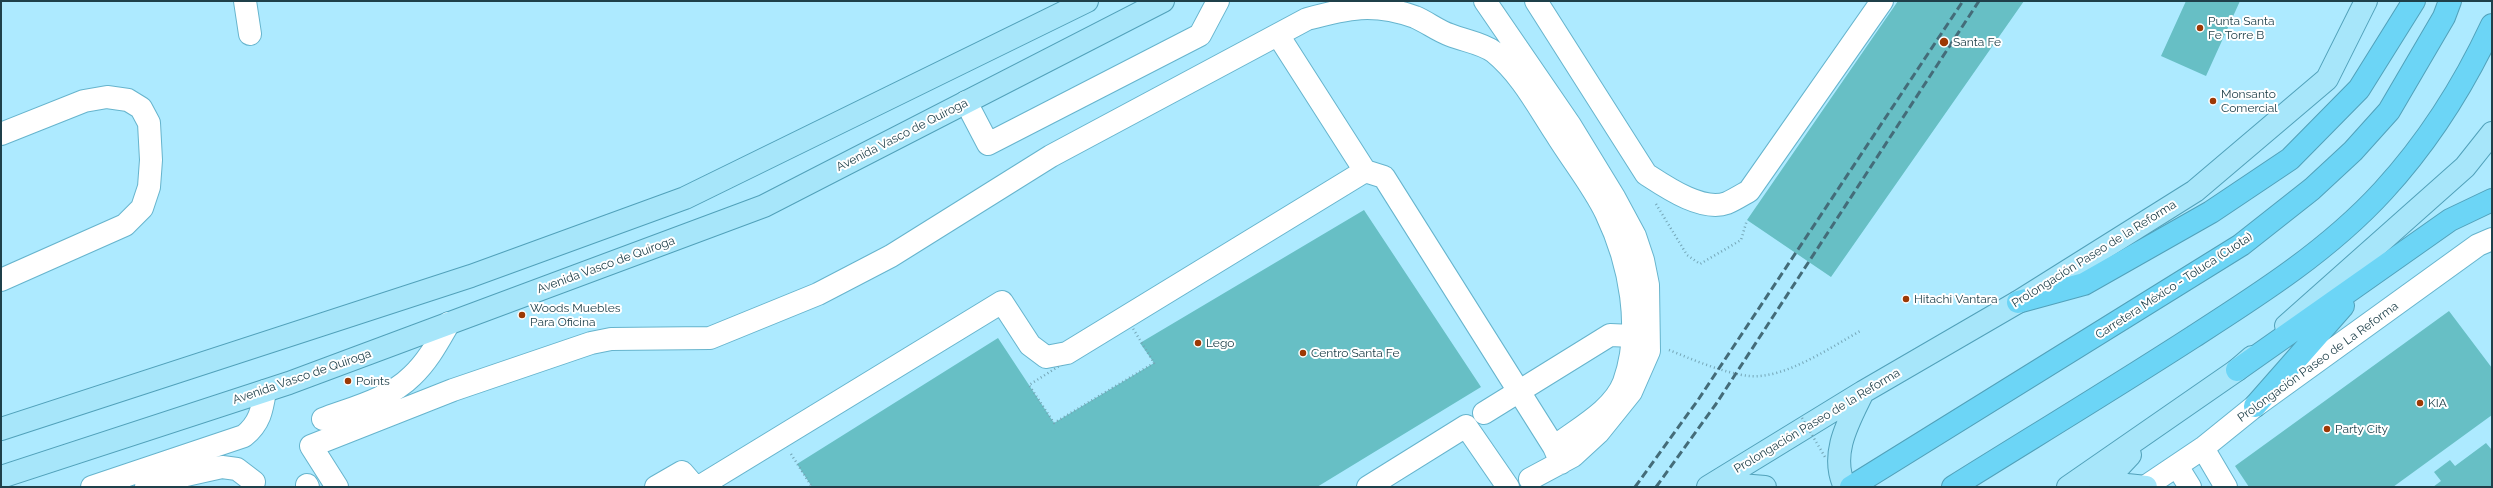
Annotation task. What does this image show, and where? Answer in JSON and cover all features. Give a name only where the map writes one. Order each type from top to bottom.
[{"type":"highway","points":[[2018,302],[2084,284],[2211,212],[2290,159],[2359,89],[2414,1]]},
{"type":"highway","name":"Carretera México - Toluca (Cuota)","points":[[1850,487],[1904,455],[2241,245],[2312,189],[2353,151],[2389,111],[2444,17],[2450,1]]},
{"type":"highway","points":[[1953,487],[2216,322],[2320,249],[2383,192],[2411,158],[2466,78],[2492,25]]},
{"type":"highway","points":[[2237,370],[2405,250],[2450,220],[2492,200]]},
{"type":"highway","points":[[2255,406],[2370,276]]},
{"type":"main road","points":[[1,429],[471,276],[685,198],[1087,1]]},
{"type":"main road","name":"Avenida Vasco de Quiroga","points":[[1,477],[265,391],[764,206],[1163,1]]},
{"type":"main road","name":"Prolongación Paseo de la Reforma","points":[[1708,487],[1863,392],[2018,302],[2196,191],[2327,79],[2366,1]]},
{"type":"main road","points":[[2099,480],[2152,430],[2237,370],[2465,167],[2492,133]]},
{"type":"main road","points":[[1845,487],[1841,479],[1838,452],[1846,428],[1863,392]]},
{"type":"main road","points":[[2068,487],[2099,480],[2145,487]]},
{"type":"main road","points":[[1734,487],[1740,485],[1765,487]]},
{"type":"street","points":[[244,1],[250,34]]},
{"type":"street","points":[[966,102],[988,144],[1200,35],[1218,1]]},
{"type":"street","points":[[1485,1],[1570,125],[1633,232],[1643,260],[1648,285],[1653,353],[1631,392],[1598,433],[1574,456],[1558,455]]},
{"type":"street","points":[[1536,1],[1646,174],[1668,189],[1697,203],[1725,204],[1749,191],[1882,1]]},
{"type":"street","points":[[336,487],[311,446],[452,390],[591,343],[611,339],[710,338],[818,294],[891,256],[1051,156],[1307,19],[1351,7],[1381,5],[1415,17],[1449,35],[1478,44],[1493,52],[1520,78],[1606,212],[1622,252],[1629,286],[1633,336],[1623,383],[1608,405],[1558,455],[1530,479]]},
{"type":"street","points":[[1278,35],[1365,171],[1384,177],[1558,455]]},
{"type":"street","points":[[1,134],[84,101],[107,98],[128,100],[141,108],[149,123],[151,160],[149,187],[142,208],[125,226],[1,280]]},
{"type":"street","points":[[699,487],[1002,302],[1030,344],[1035,349],[1046,357],[1067,353],[1365,171]]},
{"type":"street","name":"Prolongación Paseo de La Reforma","points":[[2145,487],[2203,448],[2255,406],[2472,250],[2492,238]]},
{"type":"street","points":[[323,419],[380,398],[411,377],[431,354],[449,323]]},
{"type":"street","points":[[1484,412],[1610,335],[1633,336],[1653,353]]},
{"type":"street","points":[[150,478],[244,436],[253,429],[260,418],[265,391]]},
{"type":"street","points":[[1368,487],[1466,426],[1508,487]]},
{"type":"street","points":[[2203,448],[2226,487]]},
{"type":"street","points":[[2177,466],[2190,487]]},
{"type":"street","points":[[92,487],[222,467],[237,469],[249,485]]},
{"type":"street","points":[[656,487],[682,472],[695,487]]},
{"type":"path","points":[[1129,322],[1140,342],[1154,364],[1054,423],[1029,385],[1129,322]]},
{"type":"path","points":[[1802,418],[1825,457]]},
{"type":"building","points":[[1898,1],[2024,1],[1831,277],[1747,220]]},
{"type":"building","name":"Punta Santa Fe Torre B","points":[[2186,1],[2240,1],[2206,76],[2161,56]]},
{"type":"building","name":"Centro Santa Fe","points":[[1364,210],[1481,387],[1317,487],[812,487],[797,464],[998,338],[1054,423],[1154,363],[1140,343]]},
{"type":"building","name":"KIA","points":[[2449,311],[2492,368],[2492,415],[2393,487],[2249,487],[2235,466]]},
{"type":"building","points":[[2486,443],[2492,450],[2492,487],[2433,487],[2441,481],[2434,472],[2450,460],[2455,466]]},
{"type":"railway","points":[[1635,487],[1698,400],[1963,1]]},
{"type":"railway","points":[[1656,487],[1716,404],[1979,1]]},
{"type":"place","name":"Punta Santa Fe Torre B","points":[[2200,28]]},
{"type":"place","name":"Santa Fe","points":[[1944,42]]},
{"type":"place","name":"Monsanto Comercial","points":[[2213,101]]},
{"type":"place","name":"Hitachi Vantara","points":[[1906,299]]},
{"type":"place","name":"Woods Muebles Para Oficina","points":[[522,315]]},
{"type":"place","name":"Lego","points":[[1198,343]]},
{"type":"place","name":"Centro Santa Fe","points":[[1303,353]]},
{"type":"place","name":"Points","points":[[348,381]]},
{"type":"place","name":"KIA","points":[[2420,403]]},
{"type":"place","name":"Party City","points":[[2327,429]]}]
